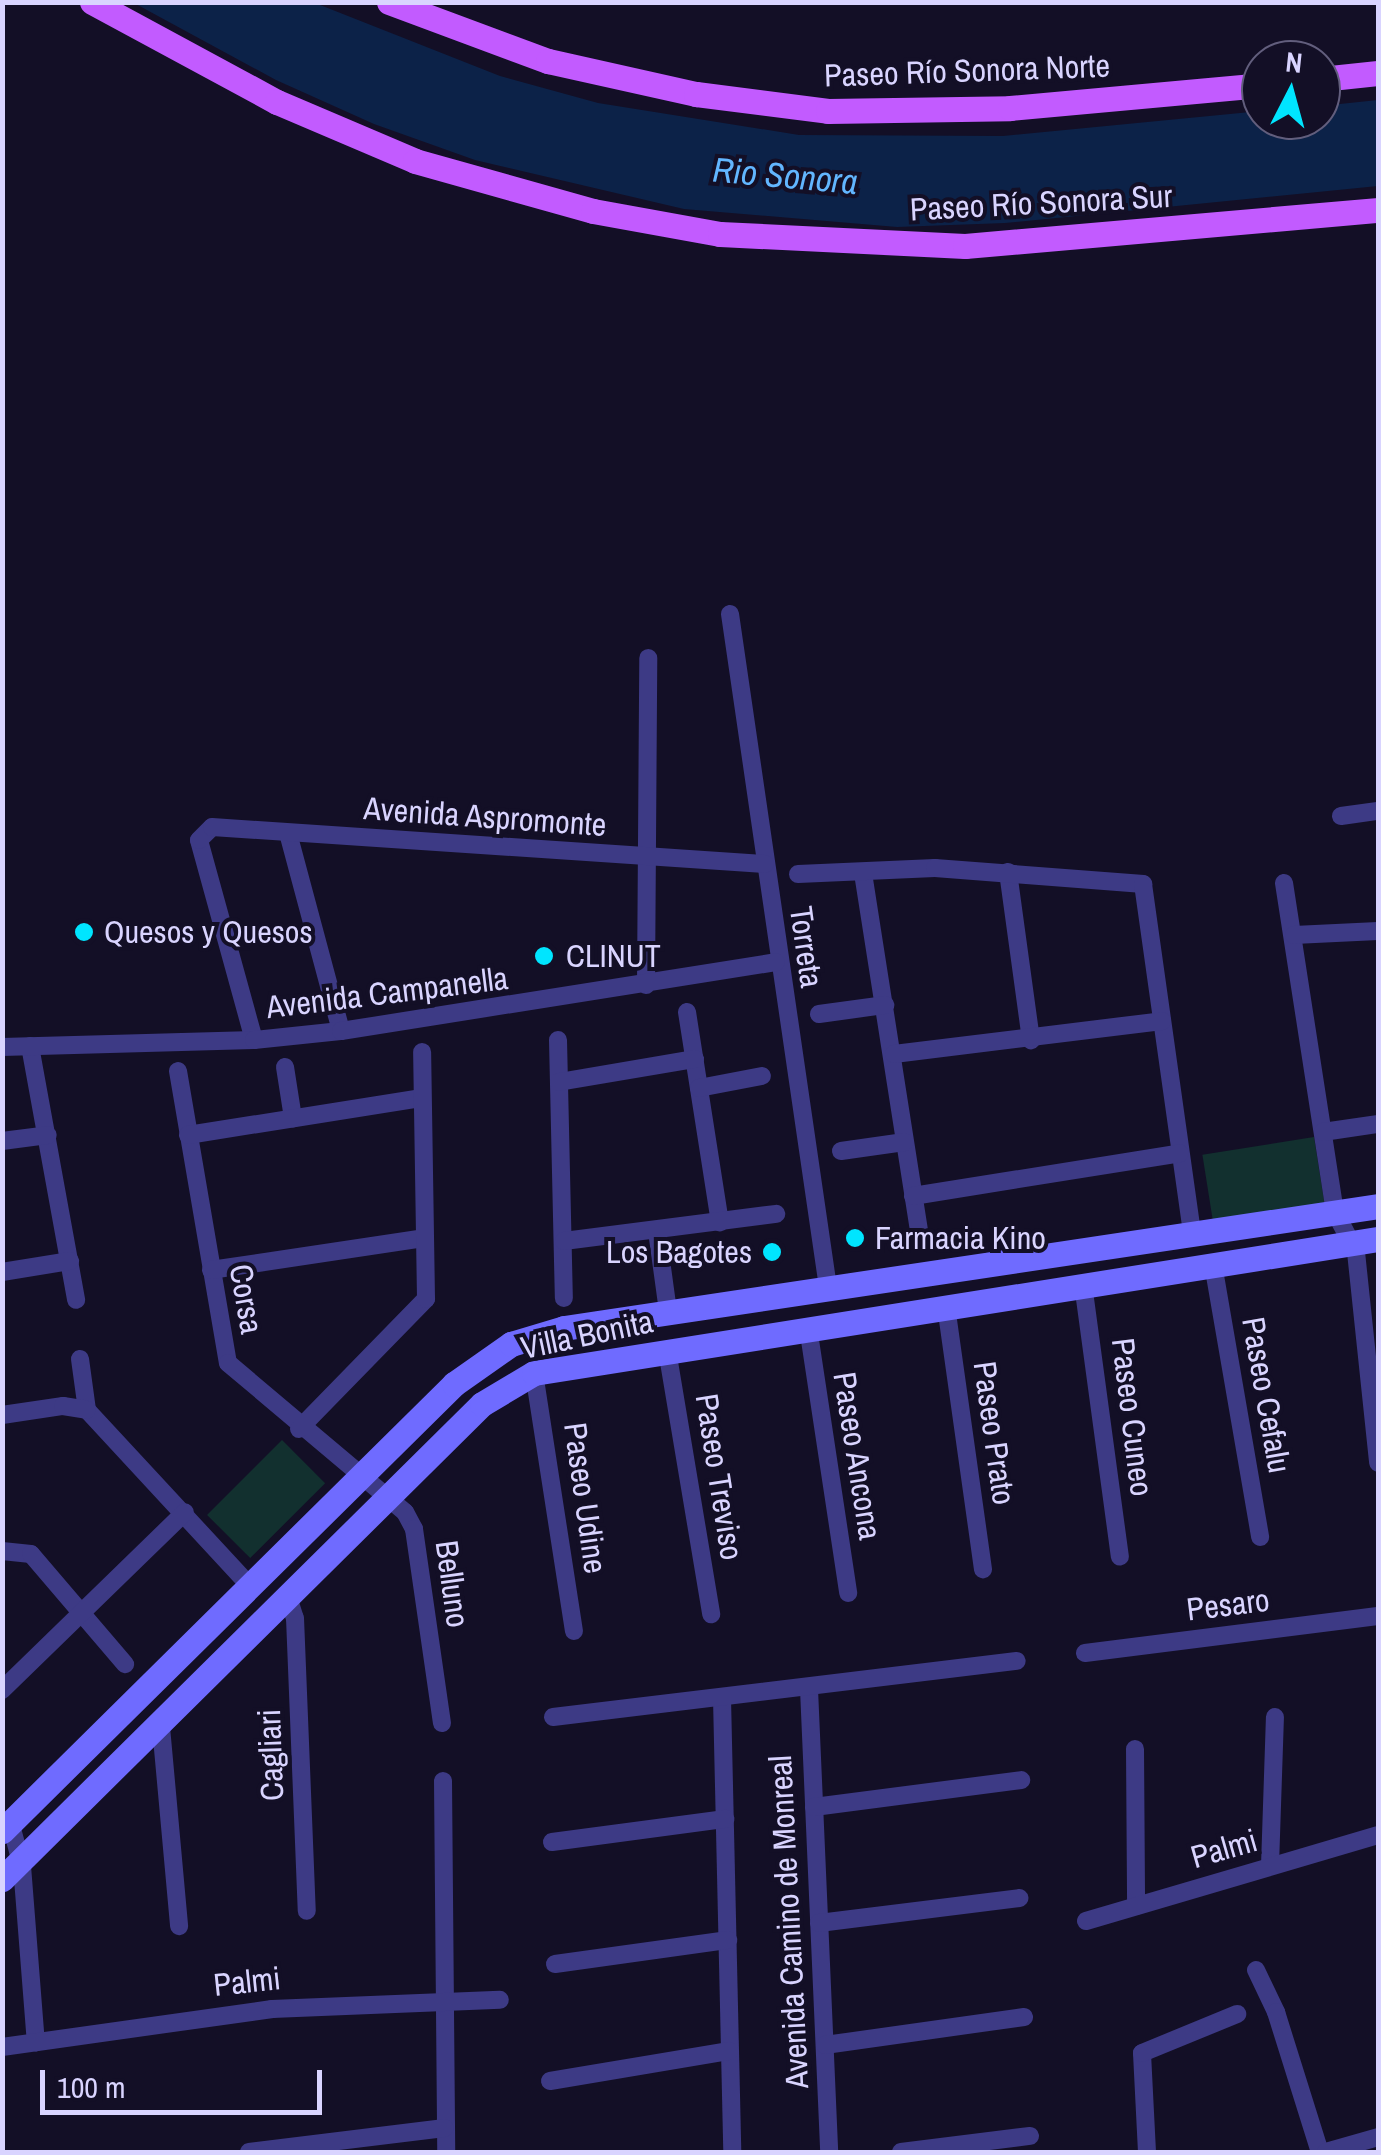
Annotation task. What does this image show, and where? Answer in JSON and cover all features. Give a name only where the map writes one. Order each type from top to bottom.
[{"type":"main road","name":"Paseo Río Sonora Sur","points":[[92,2],[277,102],[415,162],[592,211],[720,234],[965,246],[1378,210]]},
{"type":"main road","name":"Paseo Río Sonora Norte","points":[[389,2],[548,61],[696,94],[828,111],[1010,108],[1241,87]]},
{"type":"main road","points":[[1341,77],[1378,73]]},
{"type":"street","name":"Torreta","points":[[730,614],[776,962],[828,1287]]},
{"type":"street","points":[[646,985],[643,858],[648,658]]},
{"type":"street","points":[[1340,816],[1378,811]]},
{"type":"street","name":"Avenida Aspromonte","points":[[254,1040],[198,840],[202,832],[288,832],[765,864]]},
{"type":"street","points":[[288,832],[341,1031]]},
{"type":"street","points":[[863,872],[922,1242]]},
{"type":"street","points":[[1008,872],[1031,1040]]},
{"type":"street","points":[[798,874],[1008,872],[1143,884],[1192,1232]]},
{"type":"street","points":[[1284,883],[1334,1212],[1366,1241],[1378,1462]]},
{"type":"street","points":[[1294,935],[1378,931]]},
{"type":"street","name":"Avenida Campanella","points":[[2,1047],[254,1040],[341,1031],[776,962]]},
{"type":"street","points":[[819,1014],[884,1006]]},
{"type":"street","points":[[688,1012],[720,1222]]},
{"type":"street","points":[[894,1054],[1031,1040],[1162,1020]]},
{"type":"street","points":[[558,1040],[564,1298]]},
{"type":"street","points":[[30,1046],[76,1300]]},
{"type":"street","points":[[299,1429],[423,1304],[422,1052]]},
{"type":"street","points":[[559,1082],[695,1059]]},
{"type":"street","points":[[285,1067],[292,1118]]},
{"type":"street","name":"Corsa","points":[[178,1071],[231,1370],[299,1429],[363,1474]]},
{"type":"street","points":[[699,1088],[762,1076]]},
{"type":"street","points":[[188,1136],[422,1098]]},
{"type":"street","points":[[1323,1132],[1378,1124]]},
{"type":"street","points":[[2,1141],[48,1135]]},
{"type":"street","points":[[841,1151],[904,1142]]},
{"type":"street","points":[[913,1196],[1180,1153]]},
{"type":"street","name":"Villa Bonita","points":[[7,1828],[454,1384],[511,1344],[564,1328],[1378,1206]]},
{"type":"street","points":[[564,1241],[776,1214]]},
{"type":"street","points":[[657,1232],[668,1312]]},
{"type":"street","points":[[211,1270],[424,1238]]},
{"type":"street","name":"Villa Bonita","points":[[12,1872],[162,1727],[482,1404],[534,1373],[1366,1241]]},
{"type":"street","points":[[2,1272],[70,1261]]},
{"type":"street","name":"Paseo Cefalu","points":[[1214,1264],[1260,1537]]},
{"type":"street","name":"Paseo Cuneo","points":[[1082,1284],[1120,1557]]},
{"type":"street","name":"Paseo Prato","points":[[946,1306],[982,1569]]},
{"type":"street","name":"Paseo Ancona","points":[[808,1327],[848,1593]]},
{"type":"street","name":"Paseo Treviso","points":[[667,1350],[711,1614]]},
{"type":"street","points":[[80,1359],[87,1410],[251,1586]]},
{"type":"street","name":"Paseo Udine","points":[[534,1373],[574,1631]]},
{"type":"street","points":[[2,1415],[62,1406],[87,1410]]},
{"type":"street","name":"Belluno","points":[[363,1474],[392,1495],[414,1529],[442,1723]]},
{"type":"street","points":[[2,1690],[186,1512]]},
{"type":"street","points":[[2,1551],[31,1554],[124,1664]]},
{"type":"street","name":"Cagliari","points":[[288,1597],[295,1618],[307,1911]]},
{"type":"street","name":"Pesaro","points":[[1085,1652],[1378,1616]]},
{"type":"street","points":[[554,1717],[1017,1661]]},
{"type":"street","name":"Avenida Camino de Monreal","points":[[809,1689],[829,2152]]},
{"type":"street","points":[[722,1698],[732,2152]]},
{"type":"street","points":[[1270,1866],[1275,1718]]},
{"type":"street","points":[[162,1727],[179,1926]]},
{"type":"street","points":[[1135,1748],[1136,1906]]},
{"type":"street","points":[[814,1806],[1020,1780]]},
{"type":"street","points":[[443,1782],[446,2152]]},
{"type":"street","points":[[552,1842],[725,1818]]},
{"type":"street","points":[[7,1828],[36,2042]]},
{"type":"street","name":"Palmi","points":[[1086,1920],[1378,1835]]},
{"type":"street","points":[[819,1923],[1020,1898]]},
{"type":"street","points":[[555,1964],[728,1940]]},
{"type":"street","points":[[1256,1970],[1323,2152],[1378,2138]]},
{"type":"street","name":"Palmi","points":[[2,2047],[272,2008],[442,1999],[500,2000]]},
{"type":"street","points":[[1147,2152],[1140,2055],[1237,2014]]},
{"type":"street","points":[[825,2045],[1024,2017]]},
{"type":"street","points":[[550,2080],[730,2051]]},
{"type":"street","points":[[249,2152],[446,2128]]},
{"type":"street","points":[[901,2152],[1030,2136]]},
{"type":"green space","points":[[1314,1137],[1324,1203],[1213,1221],[1202,1155]]},
{"type":"green space","points":[[282,1440],[325,1483],[250,1558],[207,1515]]},
{"type":"water","name":"Rio Sonora","points":[[134,3],[315,3],[500,76],[598,103],[799,135],[1003,136],[1241,113],[1241,140],[1341,140],[1341,104],[1378,100],[1378,186],[1005,223],[897,227],[684,209],[475,160],[374,124],[276,80]]},
{"type":"place","name":"Quesos y Quesos","points":[[84,932]]},
{"type":"place","name":"CLINUT","points":[[544,956]]},
{"type":"place","name":"Farmacia Kino","points":[[855,1238]]},
{"type":"place","name":"Los Bagotes","points":[[772,1252]]}]
